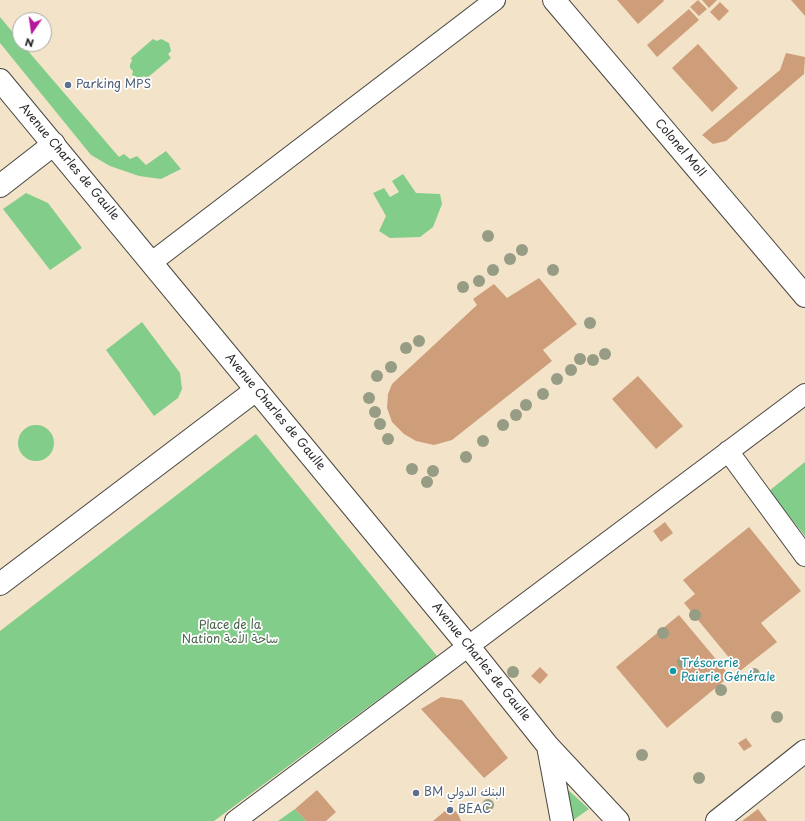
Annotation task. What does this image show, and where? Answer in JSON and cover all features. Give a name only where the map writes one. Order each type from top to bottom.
[{"type":"main road","name":"Colonel Moll","points":[[554,0],[805,296]]},
{"type":"main road","name":"Avenue Charles de Gaulle","points":[[0,80],[469,646],[548,746],[618,821]]},
{"type":"main road","points":[[0,186],[54,144]]},
{"type":"main road","points":[[0,584],[256,390]]},
{"type":"main road","name":"Avenue Charles de Gaulle","points":[[548,746],[562,821]]},
{"type":"main road","points":[[700,821],[723,817],[805,751]]},
{"type":"street","points":[[152,262],[495,0]]},
{"type":"street","points":[[235,821],[805,394]]},
{"type":"street","points":[[728,452],[805,556]]},
{"type":"green space","points":[[0,17],[12,31],[12,52],[29,52],[119,157],[124,154],[130,159],[137,156],[146,165],[166,151],[181,169],[161,179],[139,176],[110,166],[91,155],[0,43]]},
{"type":"green space","points":[[153,39],[157,41],[161,39],[169,43],[171,51],[168,54],[171,58],[147,78],[144,76],[139,78],[132,75],[133,71],[130,68],[132,61],[131,58]]},
{"type":"green space","points":[[403,174],[416,193],[440,194],[442,204],[433,227],[420,237],[390,238],[379,231],[386,216],[373,193],[384,188],[390,197],[399,192],[392,181]]},
{"type":"green space","points":[[26,193],[48,203],[82,248],[50,270],[3,209]]},
{"type":"green space","points":[[142,322],[180,373],[182,389],[178,398],[154,416],[106,350]]},
{"type":"green space","points":[[39,425],[49,430],[53,436],[53,450],[49,456],[43,460],[33,461],[23,456],[19,450],[18,440],[23,430],[29,426]]},
{"type":"green space","name":"Place de la Nation ساحة الأمة","points":[[256,434],[437,656],[214,821],[0,821],[0,631]]},
{"type":"green space","points":[[805,462],[805,536],[769,491]]},
{"type":"green space","points":[[565,787],[589,809],[572,821]]},
{"type":"green space","points":[[295,809],[306,821],[278,821]]},
{"type":"building","points":[[617,0],[663,0],[664,1],[638,24]]},
{"type":"building","points":[[698,0],[707,9],[699,16],[690,7]]},
{"type":"building","points":[[702,0],[717,0],[709,8]]},
{"type":"building","points":[[791,0],[805,0],[805,16]]},
{"type":"building","points":[[720,2],[729,11],[719,21],[710,12]]},
{"type":"building","points":[[689,9],[699,20],[657,57],[647,45]]},
{"type":"building","points":[[698,44],[738,88],[712,112],[672,68]]},
{"type":"building","points":[[786,53],[805,57],[804,74],[726,141],[713,144],[702,135],[780,70]]},
{"type":"building","points":[[539,278],[577,324],[543,350],[552,361],[452,440],[434,445],[416,441],[404,434],[392,422],[387,408],[388,394],[392,384],[477,305],[473,299],[494,284],[507,298]]},
{"type":"building","points":[[638,376],[683,426],[656,449],[612,399]]},
{"type":"building","points":[[665,522],[673,533],[661,542],[653,531]]},
{"type":"building","points":[[749,527],[801,591],[761,623],[777,642],[740,671],[684,603],[695,594],[683,580]]},
{"type":"building","name":"Trésorerie Paierie Générale","points":[[679,615],[730,676],[667,728],[616,667]]},
{"type":"building","points":[[540,667],[548,675],[540,684],[531,676]]},
{"type":"building","points":[[441,697],[462,700],[508,758],[484,778],[421,709]]},
{"type":"building","points":[[746,738],[752,746],[744,751],[738,743]]},
{"type":"building","points":[[317,790],[336,812],[326,821],[306,821],[295,809]]},
{"type":"building","name":"BEAC","points":[[451,806],[458,814],[461,821],[433,821]]},
{"type":"building","points":[[758,809],[767,821],[742,821]]},
{"type":"place","name":"Parking MPS","points":[[68,85]]},
{"type":"place","name":"Trésorerie Paierie Générale","points":[[673,671]]},
{"type":"place","name":"BM البنك الدولي","points":[[416,793]]},
{"type":"place","name":"BEAC","points":[[450,810]]}]
